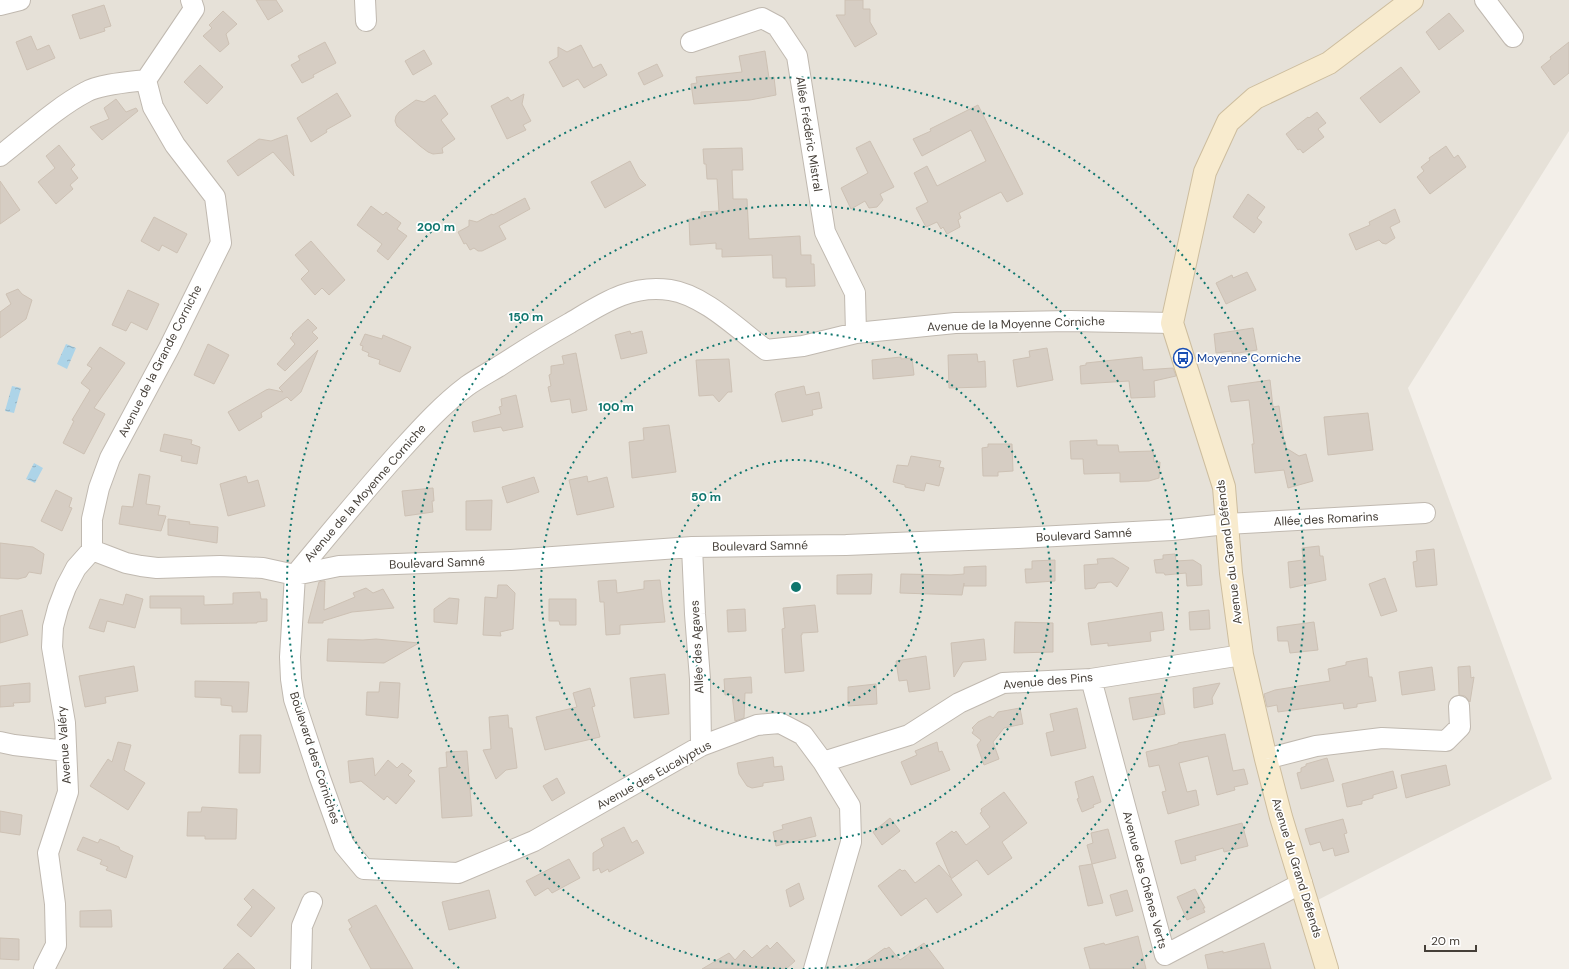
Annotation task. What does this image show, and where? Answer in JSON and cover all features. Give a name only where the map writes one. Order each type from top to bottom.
[{"type":"street","points":[[0,5],[20,0]]},
{"type":"street","points":[[365,0],[366,21]]},
{"type":"street","name":"Avenue du Grand Défends","points":[[1327,969],[1281,817],[1242,655],[1226,524],[1224,487],[1172,323],[1205,172],[1228,122],[1255,98],[1329,63],[1412,0]]},
{"type":"street","points":[[1485,0],[1513,37]]},
{"type":"street","points":[[0,156],[56,112],[87,91],[119,83],[146,80],[196,3]]},
{"type":"street","name":"Allée Frédéric Mistral","points":[[691,42],[762,18],[777,26],[797,56],[825,232],[855,293],[856,333]]},
{"type":"street","name":"Avenue de la Grande Corniche","points":[[92,550],[92,519],[99,488],[110,458],[169,348],[221,243],[215,197],[171,139],[153,107],[146,80]]},
{"type":"street","name":"Avenue de la Moyenne Corniche","points":[[295,575],[383,469],[428,421],[467,387],[540,340],[612,299],[626,293],[640,290],[671,290],[695,298],[706,304],[766,350],[803,346],[856,333],[955,323],[1070,321],[1172,323]]},
{"type":"street","name":"Allée des Romarins","points":[[1226,524],[1426,513]]},
{"type":"street","name":"Boulevard Samné","points":[[295,575],[339,566],[511,560],[692,547],[846,545],[1018,538],[1172,530],[1226,524]]},
{"type":"street","name":"Allée des Agaves","points":[[692,547],[700,679],[701,746]]},
{"type":"street","points":[[92,550],[126,563],[157,568],[220,566],[262,568],[295,575]]},
{"type":"street","name":"Avenue Valéry","points":[[44,969],[56,945],[55,904],[48,853],[68,792],[65,723],[52,647],[53,627],[66,587],[76,568],[92,550]]},
{"type":"street","name":"Boulevard des Corniches","points":[[295,575],[290,657],[294,699],[344,844]]},
{"type":"street","name":"Avenue des Pins","points":[[823,762],[909,735],[959,703],[1003,683],[1091,679],[1242,655]]},
{"type":"street","name":"Avenue des Chênes Verts","points":[[1091,679],[1165,955],[1302,883]]},
{"type":"street","points":[[1266,759],[1316,746],[1382,738],[1446,741],[1460,727],[1459,706]]},
{"type":"street","name":"Avenue des Eucalyptus","points":[[344,844],[364,869],[458,873],[534,841],[701,746],[757,725],[780,723],[803,735],[823,762],[850,806],[851,842],[814,969]]},
{"type":"street","points":[[0,742],[66,751]]},
{"type":"street","points":[[302,969],[302,926],[312,902]]},
{"type":"shaded area","points":[[0,0],[1569,0],[1569,131],[1408,388],[1552,779],[1314,902],[1335,969],[0,969]]},
{"type":"water","points":[[66,344],[76,348],[67,369],[57,364]]},
{"type":"water","points":[[12,386],[21,388],[14,413],[5,411]]},
{"type":"water","points":[[34,463],[43,468],[35,483],[26,479]]},
{"type":"building","points":[[256,0],[276,0],[283,11],[268,20]]},
{"type":"building","points":[[845,0],[863,0],[863,9],[870,9],[870,22],[877,34],[855,47],[836,15],[845,15]]},
{"type":"building","points":[[104,5],[111,26],[104,28],[105,31],[80,39],[72,15]]},
{"type":"building","points":[[223,11],[237,24],[226,34],[229,44],[220,52],[203,36],[212,28],[209,25]]},
{"type":"building","points":[[1449,13],[1464,31],[1439,50],[1426,32]]},
{"type":"building","points":[[31,36],[37,50],[49,45],[55,58],[27,70],[16,42]]},
{"type":"building","points":[[325,42],[336,63],[313,75],[314,77],[302,83],[291,65],[300,60],[298,56]]},
{"type":"building","points":[[1569,42],[1569,73],[1554,85],[1541,67],[1551,59],[1550,57]]},
{"type":"building","points":[[581,45],[593,68],[601,64],[607,75],[584,88],[578,79],[563,87],[549,62],[558,57],[558,47],[567,52]]},
{"type":"building","points":[[424,50],[432,64],[413,75],[405,61]]},
{"type":"building","points":[[765,51],[769,78],[774,77],[776,95],[750,100],[694,104],[691,84],[697,83],[696,77],[742,72],[739,56]]},
{"type":"building","points":[[657,64],[663,76],[644,85],[638,73]]},
{"type":"building","points":[[200,65],[223,87],[207,104],[184,82]]},
{"type":"building","points":[[1401,67],[1420,92],[1380,123],[1360,98]]},
{"type":"building","points":[[337,93],[351,116],[326,130],[327,132],[311,142],[297,118]]},
{"type":"building","points":[[524,94],[522,104],[531,121],[523,125],[526,130],[507,139],[491,106],[508,97],[511,101]]},
{"type":"building","points":[[435,95],[448,114],[441,120],[455,139],[442,148],[443,153],[433,154],[420,146],[397,126],[395,121],[399,112],[416,100],[424,102]]},
{"type":"building","points":[[116,99],[126,112],[136,108],[138,111],[102,140],[90,127],[109,119],[104,108]]},
{"type":"building","points":[[978,105],[1023,194],[1007,202],[1001,192],[959,213],[961,218],[958,220],[960,227],[947,234],[943,227],[941,229],[937,222],[926,227],[916,208],[928,202],[914,173],[927,166],[937,186],[986,161],[971,130],[922,156],[913,139],[931,131],[930,129]]},
{"type":"building","points":[[1317,112],[1326,123],[1318,129],[1324,137],[1303,153],[1300,149],[1298,150],[1286,134]]},
{"type":"building","points":[[287,135],[294,176],[273,152],[238,176],[227,161],[259,139],[271,141]]},
{"type":"building","points":[[870,141],[894,187],[880,194],[883,200],[877,207],[869,208],[865,201],[851,209],[841,188],[868,173],[856,148]]},
{"type":"building","points":[[59,145],[75,165],[71,169],[78,178],[70,185],[73,189],[56,204],[38,182],[55,168],[46,156]]},
{"type":"building","points":[[1446,146],[1454,158],[1458,155],[1466,167],[1430,194],[1417,177],[1424,171],[1421,167],[1430,160],[1429,158]]},
{"type":"building","points":[[742,148],[743,170],[732,170],[733,199],[747,199],[749,239],[800,236],[801,255],[811,255],[811,264],[814,264],[815,286],[786,287],[786,278],[773,278],[772,255],[722,257],[722,249],[716,249],[716,243],[690,245],[689,219],[701,219],[701,212],[719,211],[717,179],[707,179],[703,149]]},
{"type":"building","points":[[630,161],[639,178],[646,185],[605,208],[591,182]]},
{"type":"building","points":[[0,181],[20,210],[0,224]]},
{"type":"building","points":[[1248,194],[1265,207],[1257,218],[1262,222],[1254,233],[1233,217]]},
{"type":"building","points":[[525,198],[530,209],[499,226],[506,239],[482,251],[478,251],[474,248],[470,250],[466,243],[464,244],[458,232],[469,226],[469,220],[477,222]]},
{"type":"building","points":[[371,206],[383,215],[386,212],[401,223],[397,229],[407,236],[388,260],[377,251],[382,244],[357,225]]},
{"type":"building","points":[[1395,209],[1400,222],[1390,227],[1395,238],[1386,244],[1379,240],[1356,250],[1349,234],[1370,225],[1369,222]]},
{"type":"building","points":[[154,217],[187,234],[177,253],[162,245],[159,251],[141,241]]},
{"type":"building","points":[[311,241],[345,280],[329,295],[322,288],[315,295],[301,279],[309,271],[295,255]]},
{"type":"building","points":[[1247,272],[1256,290],[1226,304],[1216,283],[1232,275],[1233,278]]},
{"type":"building","points":[[18,289],[22,294],[32,300],[26,319],[0,338],[0,312],[11,304],[6,294]]},
{"type":"building","points":[[128,290],[159,304],[147,330],[131,322],[126,331],[112,325]]},
{"type":"building","points":[[308,319],[317,328],[312,332],[318,338],[285,371],[277,364],[295,344],[290,338],[293,335],[292,334]]},
{"type":"building","points":[[1253,328],[1257,350],[1232,354],[1232,351],[1216,353],[1214,334]]},
{"type":"building","points":[[630,331],[631,334],[642,331],[647,353],[621,359],[615,335]]},
{"type":"building","points":[[365,334],[382,339],[383,335],[411,347],[400,372],[379,364],[380,360],[368,356],[369,353],[362,350],[363,346],[360,345]]},
{"type":"building","points":[[208,344],[229,355],[214,384],[194,375]]},
{"type":"building","points":[[100,347],[125,363],[94,408],[105,414],[84,454],[63,443],[74,421],[72,420],[90,390],[81,383],[92,368],[87,365]]},
{"type":"building","points":[[1047,348],[1053,380],[1017,387],[1013,360],[1030,357],[1029,351]]},
{"type":"building","points":[[318,350],[301,392],[291,401],[287,397],[261,413],[262,417],[239,431],[228,412],[266,390],[269,389],[283,392],[279,388]]},
{"type":"building","points":[[576,353],[587,410],[572,413],[570,399],[551,402],[548,387],[551,386],[549,375],[551,374],[551,366],[564,364],[562,356]]},
{"type":"building","points":[[977,354],[978,362],[985,361],[986,387],[949,388],[948,355]]},
{"type":"building","points":[[901,357],[901,359],[912,358],[914,375],[873,379],[872,360]]},
{"type":"building","points":[[1142,357],[1143,370],[1173,368],[1176,376],[1154,381],[1155,397],[1131,398],[1129,381],[1081,384],[1080,366],[1086,365],[1086,363]]},
{"type":"building","points":[[729,359],[732,392],[728,392],[719,402],[713,395],[699,396],[696,360]]},
{"type":"building","points":[[1270,380],[1273,407],[1279,406],[1286,448],[1299,456],[1306,454],[1313,481],[1288,488],[1284,470],[1255,473],[1252,444],[1254,444],[1249,400],[1231,402],[1228,386]]},
{"type":"building","points":[[804,386],[806,395],[819,392],[822,408],[812,410],[813,415],[782,422],[775,394],[777,392]]},
{"type":"building","points":[[516,395],[523,427],[503,431],[501,427],[474,432],[472,422],[501,414],[499,407],[502,406],[501,399]]},
{"type":"building","points":[[1368,413],[1373,450],[1328,455],[1324,417]]},
{"type":"building","points":[[669,425],[676,472],[632,478],[629,442],[644,440],[643,428]]},
{"type":"building","points":[[164,434],[192,440],[191,444],[200,447],[197,464],[181,461],[182,456],[160,451]]},
{"type":"building","points":[[1097,440],[1097,445],[1118,445],[1119,452],[1153,451],[1154,462],[1160,462],[1159,478],[1149,481],[1120,482],[1120,473],[1084,474],[1083,459],[1071,459],[1070,441]]},
{"type":"building","points":[[988,444],[1012,444],[1013,471],[998,472],[998,476],[983,476],[982,448],[988,447]]},
{"type":"building","points":[[911,456],[941,461],[939,467],[944,468],[939,486],[926,483],[924,491],[905,487],[905,485],[893,482],[897,465],[908,466]]},
{"type":"building","points":[[139,474],[150,476],[146,504],[160,506],[158,515],[166,516],[161,531],[119,524],[122,506],[133,507]]},
{"type":"building","points":[[246,476],[248,483],[258,480],[265,506],[228,516],[220,484]]},
{"type":"building","points":[[587,476],[588,482],[607,477],[614,507],[577,515],[569,480]]},
{"type":"building","points":[[534,477],[539,492],[507,503],[502,487]]},
{"type":"building","points":[[433,488],[433,512],[405,516],[402,491]]},
{"type":"building","points":[[56,490],[72,498],[69,507],[72,508],[62,531],[41,521]]},
{"type":"building","points":[[492,500],[491,530],[466,530],[466,501]]},
{"type":"building","points":[[168,519],[190,522],[189,524],[218,527],[217,543],[168,535]]},
{"type":"building","points":[[0,543],[33,547],[44,554],[41,574],[29,572],[26,577],[18,579],[0,578]]},
{"type":"building","points":[[1319,546],[1320,556],[1323,556],[1326,580],[1290,588],[1288,562],[1303,560],[1302,548]]},
{"type":"building","points":[[1434,549],[1437,585],[1416,587],[1413,562],[1417,561],[1416,551]]},
{"type":"building","points":[[1175,554],[1176,561],[1193,560],[1201,565],[1202,585],[1187,586],[1186,573],[1165,575],[1164,573],[1156,573],[1154,560],[1163,559],[1163,555]]},
{"type":"building","points":[[1113,558],[1129,568],[1117,587],[1111,582],[1098,583],[1095,588],[1085,589],[1084,565],[1098,564],[1097,559]]},
{"type":"building","points":[[1055,560],[1055,581],[1026,583],[1025,569],[1032,569],[1032,561]]},
{"type":"building","points":[[986,566],[986,586],[964,586],[964,583],[962,595],[900,593],[901,574],[964,574],[964,567]]},
{"type":"building","points":[[872,574],[871,594],[837,594],[837,575]]},
{"type":"building","points":[[1385,578],[1397,611],[1381,616],[1369,584]]},
{"type":"building","points":[[616,580],[617,593],[644,589],[644,581],[660,580],[665,622],[620,625],[620,634],[606,635],[604,602],[600,602],[598,581]]},
{"type":"building","points":[[325,581],[324,610],[355,597],[353,593],[366,588],[373,593],[383,589],[394,608],[352,612],[323,621],[323,623],[308,623],[319,582]]},
{"type":"building","points":[[498,585],[507,585],[515,593],[513,629],[500,632],[501,636],[483,635],[485,597],[497,598]]},
{"type":"building","points":[[260,592],[261,599],[267,599],[267,621],[257,623],[181,624],[181,608],[150,608],[150,596],[204,596],[204,605],[233,604],[233,593]]},
{"type":"building","points":[[126,594],[143,599],[135,628],[107,621],[104,632],[89,628],[100,599],[123,605]]},
{"type":"building","points":[[449,598],[459,599],[457,624],[434,622],[434,609]]},
{"type":"building","points":[[549,599],[576,599],[576,625],[560,625],[559,621],[549,621]]},
{"type":"building","points":[[815,605],[818,632],[802,633],[801,635],[804,671],[785,673],[782,629],[785,628],[783,608]]},
{"type":"building","points":[[745,609],[746,631],[728,632],[727,610]]},
{"type":"building","points":[[22,610],[28,635],[0,643],[0,616]]},
{"type":"building","points":[[1209,610],[1210,629],[1190,630],[1189,612]]},
{"type":"building","points":[[1162,612],[1164,630],[1150,632],[1151,641],[1108,646],[1108,643],[1091,645],[1088,623]]},
{"type":"building","points":[[1015,622],[1053,623],[1053,652],[1014,653]]},
{"type":"building","points":[[1314,622],[1318,650],[1290,653],[1288,641],[1278,641],[1277,627]]},
{"type":"building","points":[[328,639],[376,639],[419,643],[384,663],[327,661]]},
{"type":"building","points":[[984,639],[986,660],[963,662],[954,677],[951,643]]},
{"type":"building","points":[[926,656],[930,689],[909,692],[907,680],[899,681],[896,661]]},
{"type":"building","points":[[1367,658],[1369,677],[1372,677],[1376,701],[1357,704],[1357,707],[1344,709],[1343,703],[1278,712],[1277,705],[1267,707],[1264,694],[1275,690],[1330,681],[1328,669],[1346,665],[1346,662]]},
{"type":"building","points":[[134,666],[138,691],[105,697],[106,703],[85,707],[79,676]]},
{"type":"building","points":[[1470,666],[1471,678],[1474,677],[1470,702],[1465,696],[1459,695],[1458,667]]},
{"type":"building","points":[[1432,667],[1435,690],[1402,695],[1399,672]]},
{"type":"building","points":[[665,674],[669,714],[634,718],[630,678]]},
{"type":"building","points":[[751,677],[752,693],[745,693],[744,718],[735,721],[732,694],[725,695],[724,679]]},
{"type":"building","points":[[195,681],[249,682],[247,712],[232,712],[232,706],[221,705],[221,698],[195,697]]},
{"type":"building","points":[[380,682],[400,683],[398,718],[366,715],[367,692],[379,692]]},
{"type":"building","points":[[30,683],[30,702],[13,703],[14,706],[0,707],[0,686]]},
{"type":"building","points":[[1220,683],[1212,698],[1213,704],[1194,708],[1193,688]]},
{"type":"building","points":[[876,684],[877,704],[848,706],[848,687]]},
{"type":"building","points":[[590,688],[595,706],[592,707],[600,737],[545,750],[536,717],[577,707],[573,693]]},
{"type":"building","points":[[1161,693],[1165,714],[1133,720],[1129,698]]},
{"type":"building","points":[[1020,708],[1023,724],[1004,728],[993,742],[999,759],[984,765],[977,745],[981,740],[972,733],[974,730],[972,728],[978,722],[990,716],[993,718],[998,712]]},
{"type":"building","points":[[1077,708],[1086,748],[1051,756],[1046,733],[1054,731],[1050,714]]},
{"type":"building","points":[[508,715],[509,728],[512,728],[517,768],[506,770],[496,779],[483,750],[491,749],[489,717]]},
{"type":"building","points":[[1225,734],[1233,771],[1244,769],[1248,784],[1234,787],[1235,790],[1217,795],[1208,756],[1179,763],[1187,792],[1196,790],[1199,805],[1168,814],[1162,792],[1166,791],[1159,765],[1149,767],[1146,752],[1178,743]]},
{"type":"building","points":[[240,735],[261,735],[260,773],[239,773]]},
{"type":"building","points":[[118,742],[131,745],[124,770],[145,783],[128,810],[90,786],[108,759],[112,762]]},
{"type":"building","points":[[937,742],[939,752],[942,751],[950,770],[911,785],[901,762],[917,755],[915,751]]},
{"type":"building","points":[[467,751],[472,816],[442,818],[439,768],[447,767],[446,752]]},
{"type":"building","points":[[773,757],[774,767],[782,766],[784,780],[763,783],[763,786],[752,788],[747,786],[739,774],[737,763]]},
{"type":"building","points":[[373,758],[375,776],[388,760],[397,768],[402,763],[412,771],[408,775],[415,781],[396,804],[387,796],[384,800],[361,781],[350,783],[348,761]]},
{"type":"building","points":[[1327,758],[1334,781],[1301,789],[1297,773],[1301,772],[1301,768],[1306,766],[1306,764]]},
{"type":"building","points":[[1446,765],[1450,785],[1406,798],[1401,775]]},
{"type":"building","points":[[1393,771],[1397,788],[1373,795],[1373,798],[1362,801],[1362,804],[1347,807],[1342,784]]},
{"type":"building","points":[[1093,776],[1101,802],[1082,812],[1077,799],[1079,798],[1075,782]]},
{"type":"building","points":[[557,778],[565,793],[552,801],[543,786]]},
{"type":"building","points":[[1004,792],[1027,823],[1002,842],[1012,858],[988,875],[977,860],[951,879],[962,895],[937,913],[926,898],[901,916],[878,886],[900,869],[902,871],[905,870],[915,883],[939,865],[951,878],[936,843],[952,831],[954,833],[956,831],[966,845],[990,827],[980,813],[982,812],[981,809]]},
{"type":"building","points":[[202,807],[237,809],[236,839],[205,839],[205,836],[187,836],[188,812],[201,812]]},
{"type":"building","points":[[0,811],[22,815],[20,835],[0,832]]},
{"type":"building","points":[[811,817],[816,836],[776,846],[773,832],[783,829],[782,825]]},
{"type":"building","points":[[890,818],[900,831],[882,845],[873,832]]},
{"type":"building","points":[[1343,819],[1347,833],[1344,834],[1349,852],[1335,856],[1333,848],[1323,851],[1320,842],[1310,845],[1305,829]]},
{"type":"building","points":[[1242,823],[1248,846],[1224,852],[1223,848],[1195,856],[1196,860],[1181,864],[1175,841]]},
{"type":"building","points":[[624,827],[632,843],[637,840],[644,853],[609,872],[608,869],[601,873],[599,868],[593,871],[593,853],[604,846],[601,839]]},
{"type":"building","points":[[1108,829],[1116,858],[1092,864],[1087,845],[1093,843],[1091,833]]},
{"type":"building","points":[[83,837],[98,843],[100,839],[119,847],[120,850],[133,856],[126,878],[106,870],[108,867],[100,864],[102,860],[77,850]]},
{"type":"building","points":[[569,859],[580,878],[552,893],[548,888],[535,896],[526,881]]},
{"type":"building","points":[[1092,864],[1103,903],[1088,906],[1079,866]]},
{"type":"building","points":[[799,883],[804,899],[790,907],[786,890]]},
{"type":"building","points":[[253,889],[275,908],[251,937],[237,925],[252,907],[244,899]]},
{"type":"building","points":[[1195,889],[1205,908],[1203,908],[1205,912],[1187,920],[1177,897]]},
{"type":"building","points":[[489,890],[496,918],[449,930],[442,902]]},
{"type":"building","points":[[1127,890],[1133,911],[1116,916],[1110,895]]},
{"type":"building","points":[[376,905],[413,969],[371,969],[349,929],[352,927],[348,920]]},
{"type":"building","points":[[111,910],[112,927],[80,927],[80,911]]},
{"type":"building","points":[[1138,936],[1146,969],[1090,969],[1084,948],[1104,943],[1105,945]]},
{"type":"building","points":[[0,938],[19,939],[19,960],[0,959]]},
{"type":"building","points":[[777,942],[795,961],[786,969],[702,969],[729,953],[735,960],[744,950],[752,958],[767,945],[770,949]]},
{"type":"building","points":[[924,943],[944,969],[855,969],[885,948],[886,949],[889,947],[900,960]]},
{"type":"building","points":[[1264,943],[1271,969],[1208,969],[1205,955],[1223,951],[1223,953]]},
{"type":"building","points":[[238,953],[255,969],[223,969]]},
{"type":"place","name":"Moyenne Corniche","points":[[1183,358]]}]
